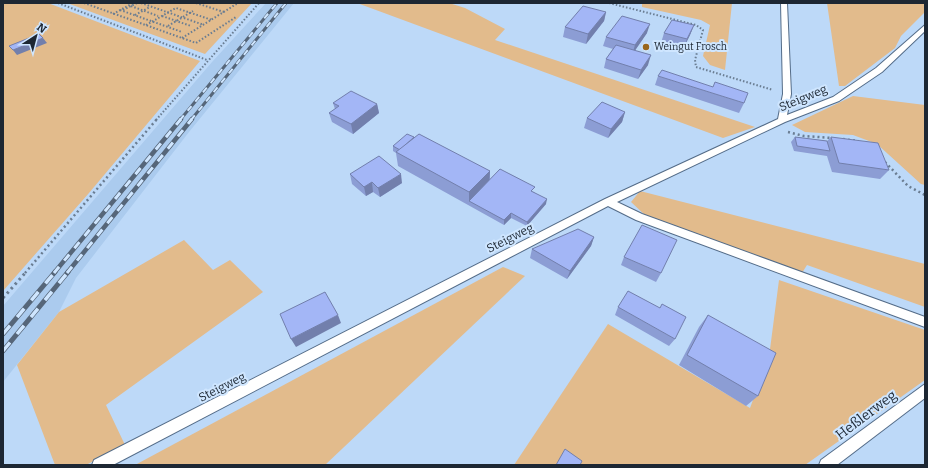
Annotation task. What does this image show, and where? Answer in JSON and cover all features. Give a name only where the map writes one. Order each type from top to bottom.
[{"type":"lane","points":[[778,122],[787,94],[784,3]]},
{"type":"lane","name":"Steigweg","points":[[100,465],[608,202],[778,122],[836,99],[901,51],[925,27]]},
{"type":"lane","points":[[608,202],[639,217],[925,322]]},
{"type":"lane","name":"Heßlerweg","points":[[826,465],[925,390]]},
{"type":"path","points":[[58,3],[207,60]]},
{"type":"path","points":[[84,3],[196,43],[236,17]]},
{"type":"path","points":[[122,10],[133,3]]},
{"type":"path","points":[[113,14],[137,3]]},
{"type":"path","points":[[140,3],[204,24]]},
{"type":"path","points":[[196,3],[224,12]]},
{"type":"path","points":[[182,38],[237,3]]},
{"type":"path","points":[[3,298],[207,60],[259,3]]},
{"type":"path","points":[[609,3],[696,25],[702,30],[695,60],[696,67],[787,94]]},
{"type":"path","points":[[131,6],[158,16]]},
{"type":"path","points":[[134,15],[150,6]]},
{"type":"path","points":[[146,25],[176,8],[212,20]]},
{"type":"path","points":[[122,10],[182,32]]},
{"type":"path","points":[[168,26],[193,11]]},
{"type":"path","points":[[162,16],[191,26]]},
{"type":"path","points":[[778,122],[783,131],[804,136],[842,138],[861,143]]},
{"type":"path","points":[[882,159],[908,186],[925,195]]},
{"type":"shaded area","points":[[3,3],[48,3],[200,61],[89,193],[3,291]]},
{"type":"shaded area","points":[[67,3],[252,3],[205,54]]},
{"type":"shaded area","points":[[266,3],[294,3],[189,132],[76,278],[59,312],[3,382],[3,306],[212,62]]},
{"type":"shaded area","points":[[357,3],[449,3],[465,8],[505,29],[495,40],[755,127],[723,138]]},
{"type":"shaded area","points":[[642,3],[732,3],[725,70],[710,65],[703,56],[710,25],[701,20],[642,7]]},
{"type":"shaded area","points":[[827,3],[925,3],[925,12],[901,36],[895,48],[845,86],[839,86]]},
{"type":"shaded area","points":[[853,96],[925,105],[925,185],[921,184],[877,144],[853,135],[805,132],[792,125]]},
{"type":"shaded area","points":[[640,191],[925,264],[925,307],[807,265],[802,273],[646,216],[631,202]]},
{"type":"shaded area","points":[[184,240],[213,270],[230,260],[263,292],[106,405],[125,445],[86,465],[55,465],[17,365],[59,312]]},
{"type":"shaded area","points":[[503,267],[525,276],[325,465],[135,465]]},
{"type":"shaded area","points":[[779,280],[925,330],[925,380],[805,465],[514,465],[608,324],[750,408],[769,357]]},
{"type":"building","points":[[583,6],[606,12],[588,34],[565,27]]},
{"type":"building","points":[[622,16],[650,24],[635,45],[606,37]]},
{"type":"building","points":[[672,20],[694,25],[687,39],[664,33]]},
{"type":"building","points":[[39,34],[43,38],[13,50],[9,46]]},
{"type":"building","points":[[616,45],[651,55],[641,70],[606,59]]},
{"type":"building","points":[[662,70],[713,87],[715,82],[748,93],[744,103],[658,76]]},
{"type":"building","points":[[351,91],[377,104],[351,124],[329,113],[339,106],[333,103]]},
{"type":"building","points":[[602,102],[625,112],[611,129],[587,118]]},
{"type":"building","points":[[407,134],[414,137],[400,150],[393,146]]},
{"type":"building","points":[[419,134],[490,171],[469,192],[396,152]]},
{"type":"building","points":[[795,137],[827,141],[830,151],[797,146]]},
{"type":"building","points":[[831,137],[878,143],[889,170],[839,163]]},
{"type":"building","points":[[379,156],[401,174],[378,188],[372,182],[364,187],[350,174]]},
{"type":"building","points":[[500,169],[535,187],[531,191],[547,199],[527,222],[511,213],[504,220],[469,201]]},
{"type":"building","points":[[642,225],[677,240],[661,273],[624,257]]},
{"type":"building","points":[[578,229],[594,237],[570,271],[532,249]]},
{"type":"building","points":[[628,291],[660,308],[662,304],[686,317],[675,339],[618,307]]},
{"type":"building","points":[[325,292],[338,315],[291,339],[280,314]]},
{"type":"building","points":[[708,315],[776,353],[758,396],[687,355]]},
{"type":"building","points":[[565,449],[582,461],[580,465],[556,465]]},
{"type":"railway","points":[[180,120],[277,3]]},
{"type":"railway","points":[[191,120],[286,3]]},
{"type":"railway","points":[[54,273],[181,119]]},
{"type":"railway","points":[[67,273],[192,119]]},
{"type":"railway","points":[[3,334],[55,272]]},
{"type":"railway","points":[[3,351],[68,272]]},
{"type":"place","name":"Weingut Frosch","points":[[646,47]]}]
